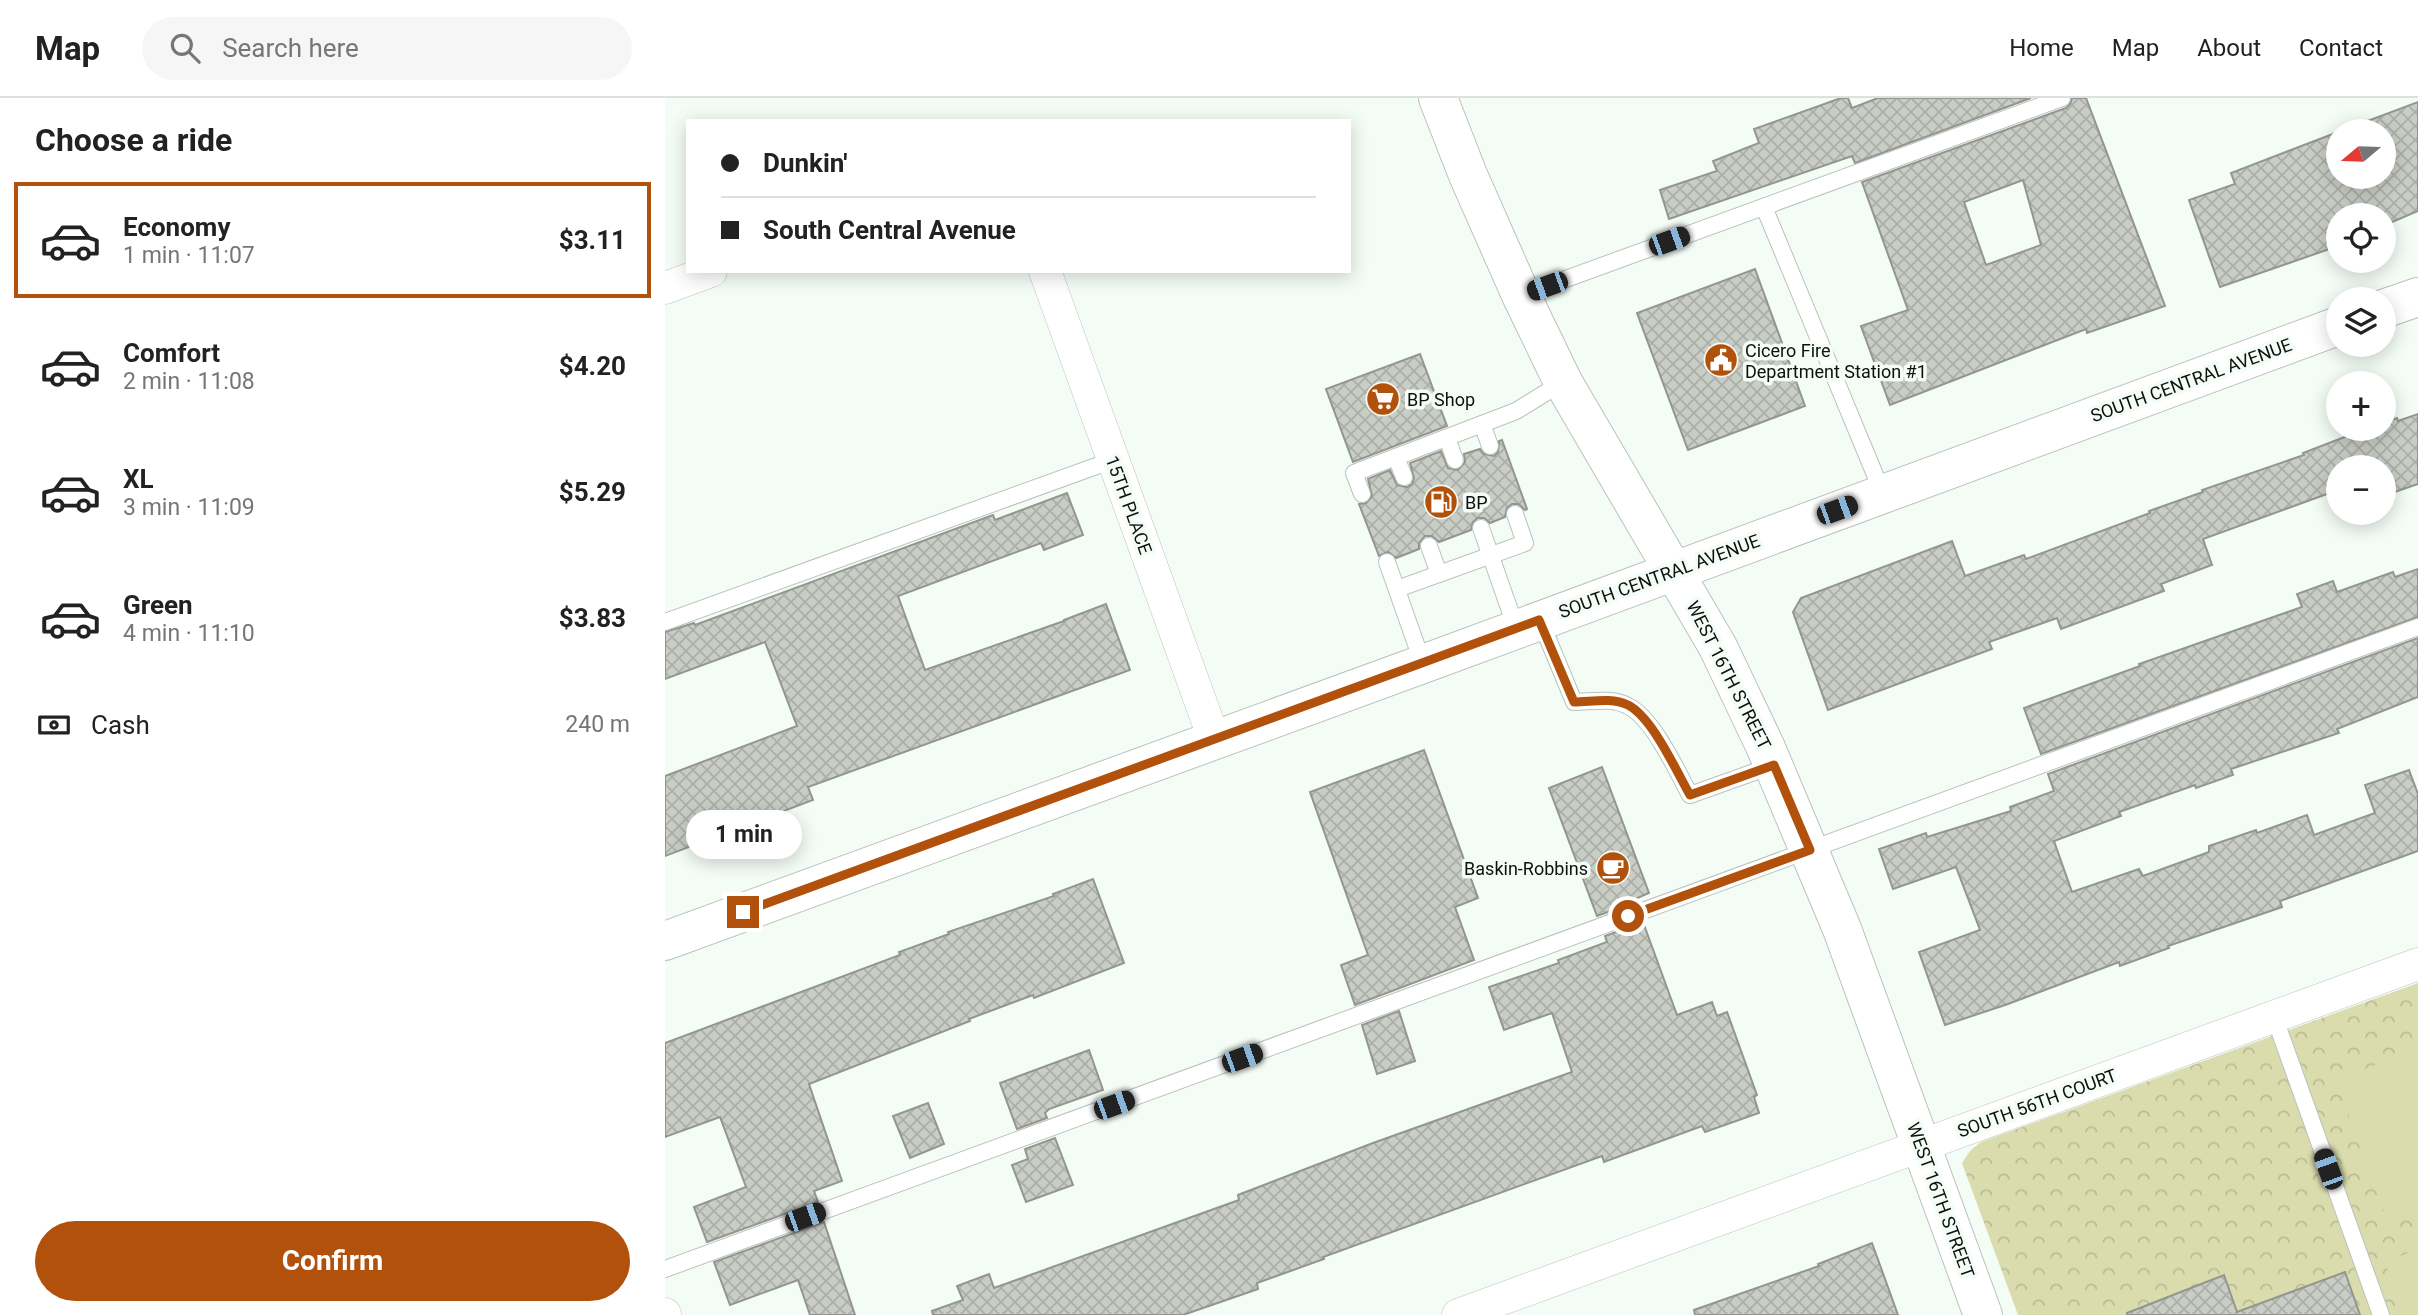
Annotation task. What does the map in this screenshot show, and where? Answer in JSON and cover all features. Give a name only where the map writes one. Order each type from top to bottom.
[{"type":"main road","name":"WEST 16TH STREET","points":[[1438,98],[1468,175],[1563,382],[1718,647],[1774,765],[1842,929],[1983,1315]]},
{"type":"main road","points":[[2396,305],[2418,297]]},
{"type":"main road","name":"SOUTH CENTRAL AVENUE","points":[[665,941],[2326,330]]},
{"type":"street","points":[[665,288],[706,273]]},
{"type":"street","name":"15TH PLACE","points":[[1046,273],[1214,740]]},
{"type":"street","name":"SOUTH 56TH COURT","points":[[1458,1315],[2418,964]]},
{"type":"lane","points":[[1521,295],[2062,98]]},
{"type":"lane","points":[[1764,207],[1882,494]]},
{"type":"lane","points":[[1362,494],[1354,473],[1516,411],[1563,382]]},
{"type":"lane","points":[[1482,424],[1490,446]]},
{"type":"lane","points":[[1447,438],[1455,460]]},
{"type":"lane","points":[[1396,457],[1404,477]]},
{"type":"lane","points":[[665,621],[1113,460]]},
{"type":"lane","points":[[1397,589],[1525,542],[1515,514]]},
{"type":"lane","points":[[1481,528],[1491,555],[1574,702],[1604,700],[1628,706],[1646,722],[1661,741],[1690,795],[1774,765]]},
{"type":"lane","points":[[1429,546],[1439,574]]},
{"type":"lane","points":[[1387,562],[1423,664]]},
{"type":"lane","points":[[665,1269],[2418,627]]},
{"type":"lane","points":[[2274,1016],[2381,1315]]},
{"type":"green space","points":[[2418,983],[2418,1315],[2018,1315],[1962,1163],[1970,1151],[1981,1142]]},
{"type":"green space","points":[[2418,1049],[2418,1206],[2393,1215],[2382,1209],[2340,1090],[2343,1077]]},
{"type":"green space","points":[[2418,1249],[2418,1315],[2404,1315],[2385,1262]]},
{"type":"building","points":[[1841,98],[1848,98],[1852,108],[1878,98],[2031,98],[1855,163],[1852,156],[1669,219],[1660,190],[1717,171],[1713,161],[1759,143],[1754,129]]},
{"type":"building","points":[[2072,98],[2086,98],[2165,306],[2087,333],[2086,329],[1890,405],[1861,326],[1908,310],[1862,182],[2066,108]],"holes":[[[2023,180],[2041,245],[1986,265],[1964,202]]]},
{"type":"building","points":[[2418,102],[2418,211],[2396,220],[2396,203],[2326,203],[2326,250],[2220,287],[2189,200],[2235,184],[2231,173],[2326,137],[2326,189],[2396,189],[2396,119],[2373,119]]},
{"type":"building","name":"Cicero Fire Department Station #1","points":[[1755,269],[1805,406],[1688,450],[1637,313]]},
{"type":"building","name":"BP Shop","points":[[1420,354],[1447,426],[1353,462],[1326,389]]},
{"type":"building","points":[[2418,414],[2418,484],[2396,492],[2396,455],[2326,455],[2326,494],[2203,539],[2212,565],[2161,584],[2164,591],[2061,629],[2057,618],[1989,642],[1992,649],[1828,710],[1793,612],[1801,598],[1952,541],[1965,576],[2024,555],[2026,559],[2150,513],[2149,511],[2203,492],[2202,490],[2304,455],[2303,453],[2334,441],[2396,441],[2396,418],[2398,421]]},
{"type":"building","name":"BP","points":[[1502,440],[1527,509],[1512,504],[1507,508],[1505,517],[1490,523],[1484,518],[1478,518],[1473,522],[1471,530],[1439,542],[1432,536],[1425,536],[1419,543],[1419,549],[1396,558],[1388,552],[1379,556],[1359,504],[1366,503],[1372,496],[1368,479],[1390,470],[1397,485],[1407,487],[1412,484],[1414,478],[1410,463],[1441,451],[1448,468],[1458,470],[1465,462],[1464,454],[1480,449],[1484,454],[1494,456],[1498,452],[1499,441]]},
{"type":"building","points":[[1067,493],[1083,535],[1044,550],[1041,543],[898,596],[925,670],[1106,604],[1130,670],[808,787],[813,800],[665,856],[665,776],[797,726],[765,642],[665,679],[665,632],[694,623],[695,625],[993,515],[995,520]]},
{"type":"building","points":[[2418,569],[2418,617],[2041,754],[2024,708],[2302,607],[2297,594],[2333,581],[2337,592],[2393,572],[2395,577]]},
{"type":"building","points":[[2418,638],[2418,697],[2337,729],[2339,733],[2231,769],[2233,775],[2196,788],[2195,785],[2119,812],[2121,816],[2054,841],[2072,892],[2139,869],[2143,876],[2209,852],[2209,846],[2307,815],[2314,835],[2375,813],[2365,785],[2409,770],[2418,794],[2418,851],[2280,901],[2282,907],[2168,946],[2169,948],[2120,966],[2119,962],[1945,1025],[1919,952],[1980,930],[1956,867],[1893,889],[1879,849],[1926,833],[1927,837],[2011,811],[2010,807],[2054,791],[2048,774]]},
{"type":"building","points":[[1424,750],[1478,898],[1455,907],[1474,960],[1355,1005],[1341,965],[1368,955],[1310,792]]},
{"type":"building","points":[[1602,767],[1649,893],[1635,899],[1636,902],[1597,916],[1549,788]]},
{"type":"building","points":[[1093,879],[1124,963],[1034,998],[1033,995],[969,1019],[970,1021],[809,1084],[842,1181],[814,1191],[818,1202],[707,1242],[694,1207],[746,1187],[720,1117],[665,1137],[665,1043],[900,955],[899,952],[949,934],[948,932],[1054,896],[1053,894]]},
{"type":"building","points":[[1643,922],[1677,1015],[1712,1002],[1717,1016],[1727,1012],[1757,1095],[1754,1097],[1759,1113],[1705,1132],[1702,1126],[1604,1162],[1602,1156],[1323,1257],[1324,1259],[1257,1283],[1258,1289],[1183,1315],[933,1315],[932,1311],[963,1300],[957,1286],[989,1274],[994,1288],[1239,1200],[1238,1195],[1373,1143],[1572,1072],[1552,1013],[1504,1030],[1489,987],[1559,963],[1558,960],[1607,942],[1605,936]]},
{"type":"building","points":[[1399,1011],[1415,1061],[1377,1074],[1362,1025]]},
{"type":"building","points":[[1089,1050],[1103,1090],[1049,1109],[1045,1113],[1047,1118],[1017,1129],[1000,1083]]},
{"type":"building","points":[[928,1103],[944,1144],[910,1158],[893,1116]]},
{"type":"building","points":[[1055,1138],[1073,1185],[1026,1202],[1012,1165],[1028,1159],[1025,1149]]},
{"type":"building","points":[[824,1222],[855,1315],[810,1315],[798,1280],[730,1305],[714,1262]]},
{"type":"building","points":[[1872,1243],[1898,1315],[1695,1315],[1694,1310],[1819,1266],[1818,1264]]},
{"type":"building","points":[[2345,1272],[2360,1315],[2127,1315],[2224,1275],[2237,1312]]},
{"type":"place","name":"Cicero Fire Department Station #1","points":[[1721,360]]},
{"type":"place","name":"BP Shop","points":[[1383,399]]},
{"type":"place","name":"BP","points":[[1441,502]]},
{"type":"place","name":"Baskin-Robbins","points":[[1613,868]]},
{"type":"route","points":[[743,912],[1539,620],[1574,702],[1604,700],[1628,706],[1646,722],[1661,741],[1690,795],[1774,765],[1810,850],[1628,916]]}]
